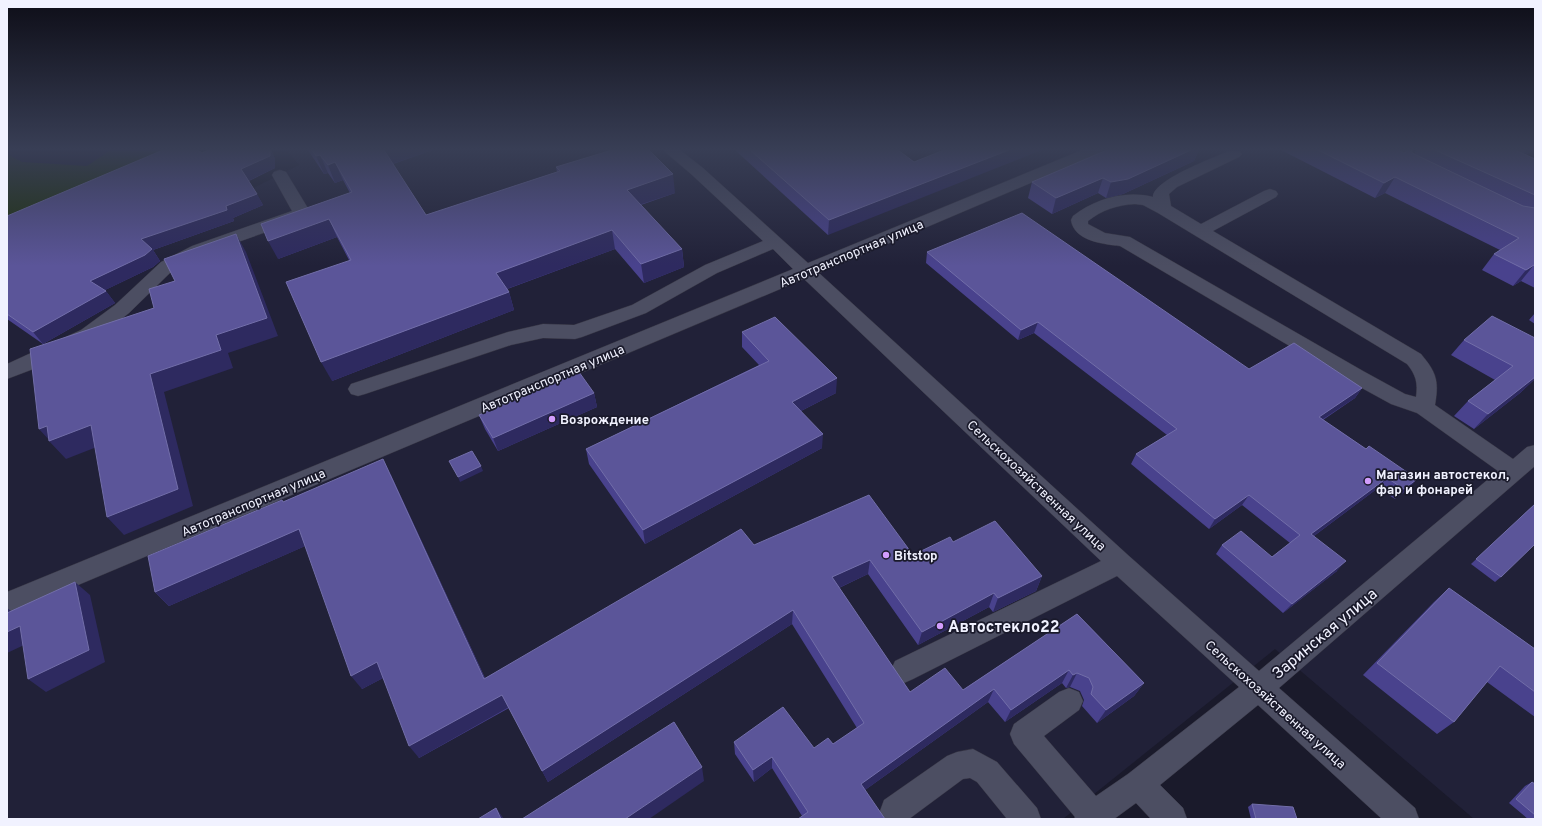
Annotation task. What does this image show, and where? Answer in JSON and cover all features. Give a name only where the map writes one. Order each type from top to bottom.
[{"type":"street","points":[[7,372],[88,335],[122,309],[167,266],[198,250],[300,214],[301,210],[288,189]]},
{"type":"street","name":"Сельскохозяйственная улица","points":[[716,189],[1120,564],[1404,819]]},
{"type":"street","name":"Автотранспортная улица","points":[[7,604],[1005,189]]},
{"type":"street","points":[[1164,209],[1161,201],[1161,193],[1166,189]]},
{"type":"street","points":[[1201,231],[1270,194]]},
{"type":"street","points":[[1424,408],[1428,380],[1424,370],[1414,359],[1164,209],[1145,200],[1126,200],[1102,205],[1087,212],[1079,220],[1080,226],[1088,233],[1098,238],[1124,241],[1356,376],[1398,399],[1424,408],[1514,471]]},
{"type":"street","points":[[358,389],[508,339],[543,331],[576,332],[638,309],[711,268],[775,242]]},
{"type":"street","name":"Заринская улица","points":[[1091,817],[1138,784],[1259,688],[1535,454]]},
{"type":"street","points":[[904,670],[1120,564]]},
{"type":"street","points":[[1069,701],[1024,734],[1091,817]]},
{"type":"street","points":[[895,811],[957,766],[973,763],[987,772],[1026,819]]},
{"type":"street","points":[[1138,784],[1172,819]]},
{"type":"shaded area","points":[[253,189],[1535,189],[1535,819],[1474,819],[1275,649],[1063,819],[7,819],[7,313]]},
{"type":"green space","points":[[7,189],[105,189],[7,230]]},
{"type":"building","points":[[72,189],[254,189],[257,194],[226,206],[227,210],[141,239],[152,249],[145,255],[90,281],[106,291],[33,332],[7,314],[7,216]]},
{"type":"building","points":[[350,189],[409,189],[426,215],[507,189],[631,189],[627,190],[682,249],[641,264],[612,230],[496,273],[509,292],[321,362],[286,282],[351,260],[329,219],[268,241],[261,224],[352,192]]},
{"type":"building","points":[[794,189],[910,189],[829,220]]},
{"type":"building","points":[[1042,189],[1078,189],[1056,198]]},
{"type":"building","points":[[1418,189],[1486,189],[1523,206],[1535,208],[1535,266],[1534,265],[1526,270],[1494,254],[1519,238]]},
{"type":"building","points":[[1521,189],[1535,189],[1535,195]]},
{"type":"building","points":[[1022,213],[1249,369],[1294,343],[1362,388],[1319,417],[1366,449],[1369,446],[1417,479],[1404,489],[1387,478],[1311,534],[1346,561],[1292,604],[1222,545],[1241,531],[1272,557],[1300,535],[1249,495],[1215,519],[1136,454],[1177,429],[1038,322],[1021,330],[927,252]]},
{"type":"building","points":[[236,234],[267,318],[216,335],[221,350],[150,374],[178,489],[107,517],[91,425],[49,441],[47,426],[39,429],[30,349],[154,308],[149,289],[175,281],[164,259]]},
{"type":"building","points":[[1492,316],[1535,338],[1535,377],[1488,414],[1468,401],[1513,366],[1464,340]]},
{"type":"building","points":[[775,317],[837,378],[792,402],[823,434],[643,530],[586,449],[769,361],[742,332]]},
{"type":"building","points":[[579,372],[594,393],[493,438],[479,415]]},
{"type":"building","points":[[472,451],[481,466],[458,477],[449,461]]},
{"type":"building","points":[[383,459],[484,679],[741,529],[754,545],[869,495],[913,555],[950,537],[953,542],[995,521],[1042,576],[998,598],[994,593],[922,632],[870,560],[832,577],[910,692],[945,668],[963,690],[1077,614],[1144,683],[1106,710],[1091,694],[1093,687],[1089,678],[1077,673],[1073,675],[1069,670],[1011,710],[994,689],[861,784],[885,819],[798,819],[808,812],[772,757],[753,770],[734,742],[783,707],[814,748],[828,738],[833,744],[864,723],[793,610],[542,771],[502,695],[409,746],[377,662],[351,676],[299,529],[155,592],[148,556],[282,500],[283,502]]},
{"type":"building","points":[[1535,504],[1535,544],[1501,577],[1476,559]]},
{"type":"building","points":[[75,582],[89,650],[28,679],[20,626],[7,632],[7,613]]},
{"type":"building","points":[[1449,588],[1535,649],[1535,692],[1500,666],[1454,722],[1377,663]]},
{"type":"building","points":[[674,722],[702,767],[625,819],[522,819]]},
{"type":"building","points":[[1532,782],[1535,784],[1535,815],[1516,799]]},
{"type":"building","points":[[1252,804],[1293,807],[1297,819],[1256,819]]},
{"type":"building","points":[[496,808],[501,819],[478,819]]},
{"type":"place","name":"Возрождение","points":[[552,419]]},
{"type":"place","name":"Магазин автостекол, фар и фонарей","points":[[1368,481]]},
{"type":"place","name":"Bitstop","points":[[886,555]]},
{"type":"place","name":"Автостекло22","points":[[940,626]]}]
